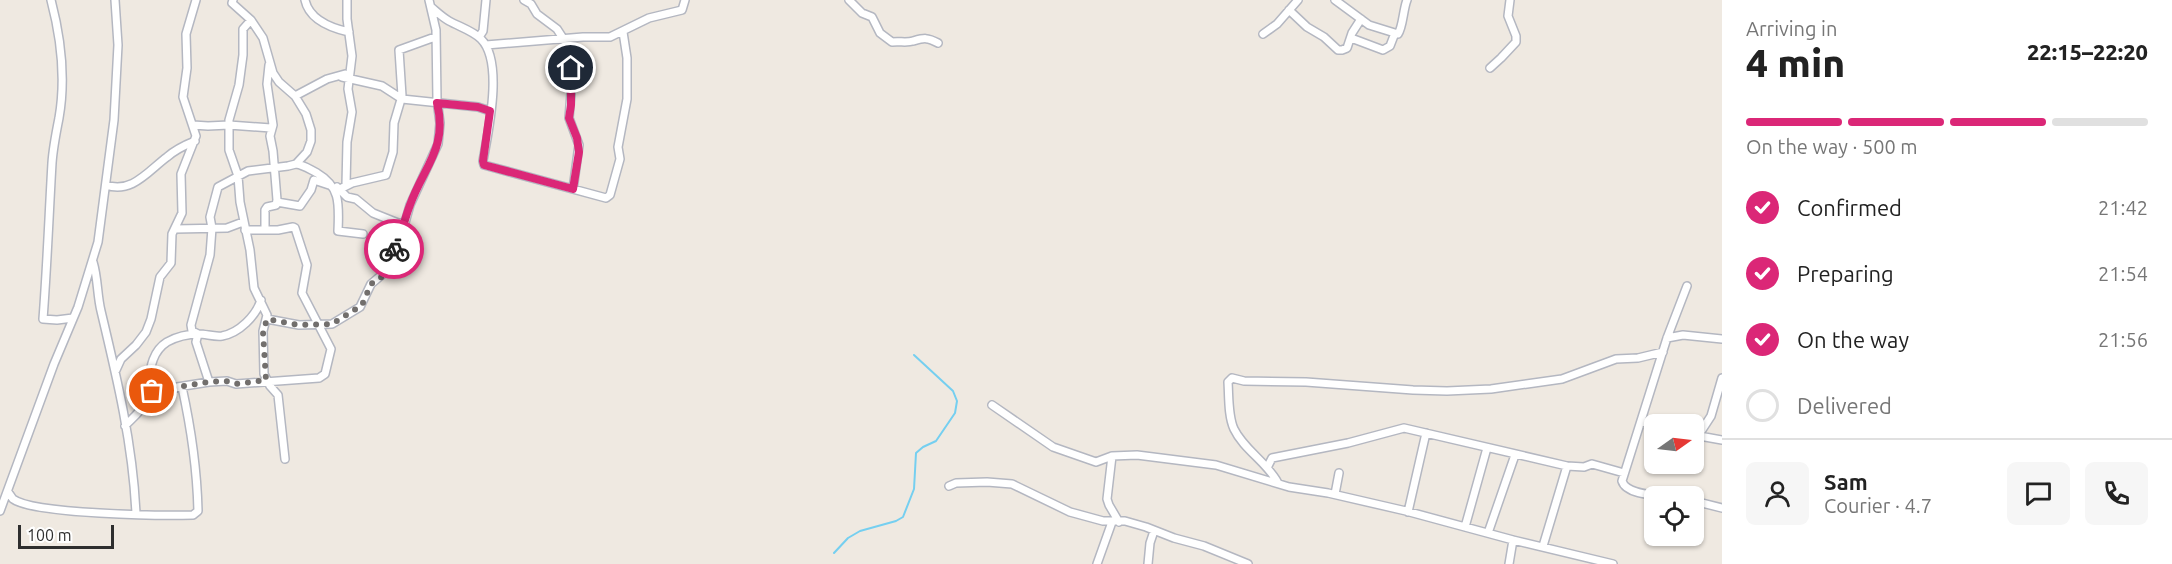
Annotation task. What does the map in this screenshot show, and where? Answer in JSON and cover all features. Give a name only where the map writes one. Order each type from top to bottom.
[{"type":"street","points":[[51,0],[60,36],[62,69],[59,118],[55,129],[52,162],[43,319],[74,318]]},
{"type":"street","points":[[0,511],[74,318],[98,242],[116,96],[115,0]]},
{"type":"street","points":[[116,370],[121,359],[136,345],[149,327],[160,277],[171,263],[172,234],[182,213],[181,174],[195,141],[196,133],[183,97],[187,68],[186,34],[198,0]]},
{"type":"street","points":[[305,0],[310,12],[319,20],[336,30],[349,32]]},
{"type":"street","points":[[345,78],[350,72],[352,56],[347,0]]},
{"type":"street","points":[[479,37],[484,26],[486,0]]},
{"type":"street","points":[[486,45],[610,38],[649,18],[679,11],[683,8],[685,0]]},
{"type":"street","points":[[849,0],[862,13],[872,17],[880,33],[892,42],[912,42],[922,37],[938,43]]},
{"type":"street","points":[[1263,34],[1272,28],[1298,0]]},
{"type":"street","points":[[1335,0],[1378,29],[1395,33],[1400,33],[1407,0]]},
{"type":"street","points":[[1490,68],[1516,42],[1508,16],[1510,0]]},
{"type":"street","points":[[231,1],[251,20],[263,38],[269,62],[279,82],[295,96],[306,114],[312,136],[301,162]]},
{"type":"street","points":[[531,1],[537,14],[557,29],[565,39],[570,56],[572,81],[569,118],[579,145],[573,189]]},
{"type":"street","points":[[430,3],[450,22],[479,37],[486,45],[492,69],[484,165],[606,198],[610,195],[620,159],[618,147],[627,99],[627,58],[623,32]]},
{"type":"street","points":[[267,319],[289,324],[332,324],[362,305],[371,284],[384,273],[401,237],[404,223],[424,174],[438,148],[440,123],[437,103],[435,26],[430,3]]},
{"type":"street","points":[[1289,10],[1338,50],[1347,48],[1361,19]]},
{"type":"street","points":[[251,20],[243,29],[243,55],[240,79],[229,124],[229,150],[238,176],[254,288],[261,300],[267,319],[263,332],[266,380],[278,396],[285,459]]},
{"type":"street","points":[[1351,38],[1383,50],[1390,46],[1395,33]]},
{"type":"street","points":[[338,190],[346,185],[386,175],[393,152],[394,123],[402,99],[399,50],[435,37]]},
{"type":"street","points":[[265,230],[266,208],[274,206],[277,202],[270,136],[273,123],[267,84],[269,62]]},
{"type":"street","points":[[345,78],[352,112],[346,185]]},
{"type":"street","points":[[295,96],[327,79],[345,78],[382,86],[402,99],[411,98],[478,107],[490,111]]},
{"type":"street","points":[[192,125],[229,124],[271,128]]},
{"type":"street","points":[[106,185],[119,188],[133,183],[167,156],[195,141]]},
{"type":"street","points":[[198,334],[192,331],[191,323],[210,255],[212,228],[210,217],[216,190],[223,183],[254,169],[275,168],[301,162],[328,180],[338,190],[338,231],[363,234]]},
{"type":"street","points":[[277,202],[300,206],[314,180],[328,184],[347,197],[356,199],[373,213],[398,223],[404,223]]},
{"type":"street","points":[[144,399],[152,391],[209,382],[226,381],[236,384],[266,380],[319,378],[325,374],[331,352],[302,293],[307,265],[295,228],[265,230],[244,226],[175,229]]},
{"type":"street","points":[[93,262],[100,308],[116,370],[136,514]]},
{"type":"street","points":[[1644,492],[1628,489],[1623,485],[1624,473],[1667,338],[1688,286]]},
{"type":"street","points":[[125,426],[141,409],[151,366],[156,353],[162,346],[177,337],[229,334],[245,324],[261,300]]},
{"type":"street","points":[[198,334],[196,342],[209,382]]},
{"type":"street","points":[[1667,338],[1683,334],[1722,339]]},
{"type":"street","points":[[1278,483],[1268,466],[1240,439],[1233,427],[1228,382],[1232,378],[1244,381],[1306,382],[1413,390],[1491,389],[1562,379],[1616,359],[1638,358],[1663,352]]},
{"type":"street","points":[[1704,426],[1712,416],[1722,378]]},
{"type":"street","points":[[8,492],[13,499],[36,506],[85,512],[193,515],[198,511],[198,478],[193,438],[182,387]]},
{"type":"street","points":[[992,405],[1053,447],[1096,462],[1112,456],[1137,455],[1222,466],[1297,489],[1335,495],[1408,512],[1613,564]]},
{"type":"street","points":[[1268,466],[1272,458],[1348,443],[1404,428],[1567,466],[1584,467],[1592,464],[1624,473]]},
{"type":"street","points":[[1408,512],[1426,433]]},
{"type":"street","points":[[1704,437],[1722,440]]},
{"type":"street","points":[[1465,527],[1487,448]]},
{"type":"street","points":[[1488,534],[1515,455]]},
{"type":"street","points":[[1097,564],[1115,522],[1107,500],[1112,456]]},
{"type":"street","points":[[1543,546],[1567,466]]},
{"type":"street","points":[[1335,495],[1338,473]]},
{"type":"street","points":[[949,486],[956,483],[987,482],[1012,484],[1070,512],[1115,522],[1125,521],[1204,546],[1248,564]]},
{"type":"street","points":[[1704,504],[1722,508]]},
{"type":"street","points":[[1148,564],[1154,531]]},
{"type":"street","points":[[1509,564],[1513,540]]},
{"type":"waterway","points":[[834,553],[848,538],[860,531],[903,517],[914,489],[916,453],[936,441],[955,413],[957,401],[953,391],[914,355]]},
{"type":"way so far","points":[[152,391],[209,382],[226,381],[236,384],[266,380],[263,332],[267,319],[298,325],[332,324],[362,305],[371,284],[383,276],[394,249]]},
{"type":"route","points":[[394,249],[402,234],[410,205],[438,148],[440,123],[437,103],[478,107],[490,111],[484,165],[573,189],[579,145],[569,118],[571,68]]}]
